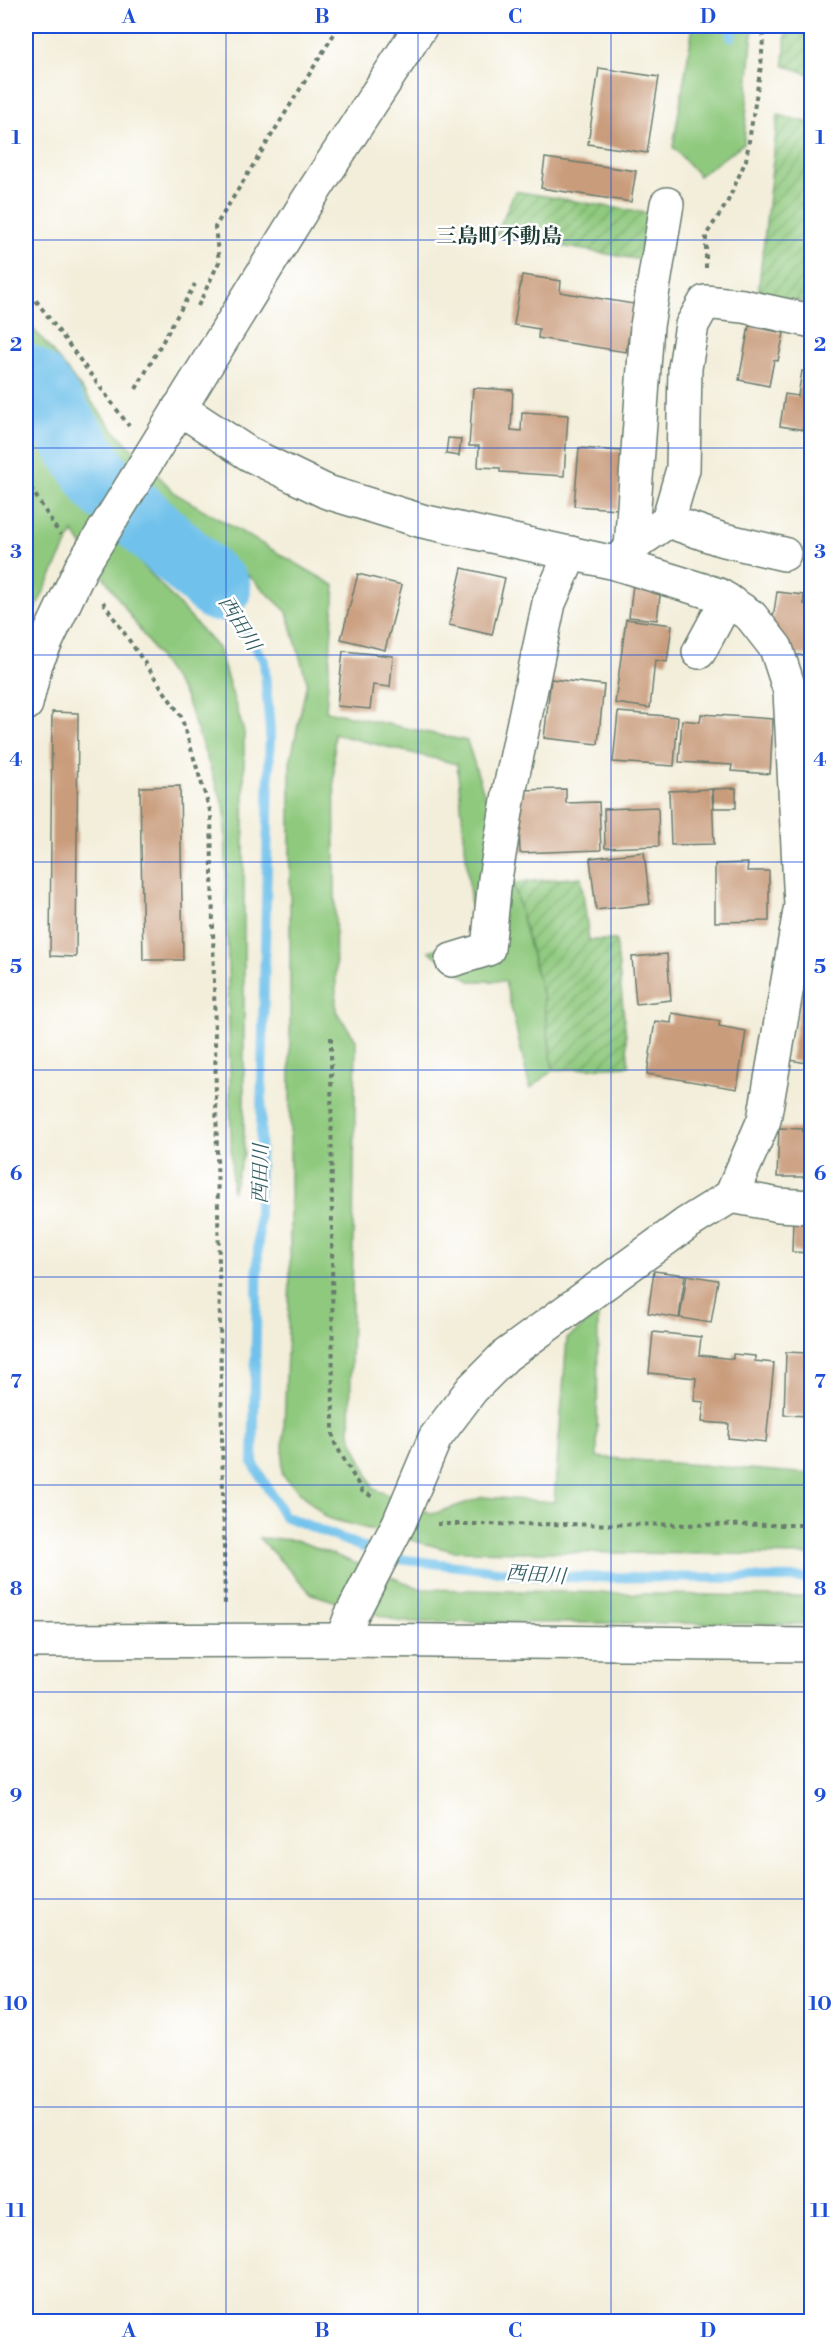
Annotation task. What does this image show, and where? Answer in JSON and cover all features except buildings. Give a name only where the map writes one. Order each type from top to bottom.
[{"type":"street","points":[[26,704],[36,663],[81,568],[308,200],[421,26]]},
{"type":"street","points":[[623,556],[647,326],[667,204]]},
{"type":"street","points":[[623,556],[668,521],[683,469],[685,368],[692,325],[705,302],[743,306],[812,321]]},
{"type":"street","points":[[179,408],[249,454],[327,492],[422,521],[571,552],[623,556],[719,595],[751,616],[776,648],[790,691],[806,904],[764,1120],[731,1196],[686,1224],[505,1356],[472,1389],[435,1438],[399,1523],[347,1628]]},
{"type":"street","points":[[668,521],[720,540],[784,554]]},
{"type":"street","points":[[452,960],[488,948],[495,879],[510,788],[549,603],[571,552]]},
{"type":"street","points":[[699,652],[727,600]]},
{"type":"street","points":[[731,1196],[779,1205],[812,1207]]},
{"type":"street","points":[[26,1641],[226,1641],[347,1628],[812,1645]]},
{"type":"path","points":[[196,310],[219,262],[215,227],[339,26]]},
{"type":"path","points":[[705,302],[706,235],[727,203],[746,160],[761,66],[764,26]]},
{"type":"path","points":[[26,276],[29,291],[151,455]]},
{"type":"path","points":[[136,388],[195,284]]},
{"type":"path","points":[[26,480],[81,568],[181,716],[211,814],[226,1641]]},
{"type":"green space","points":[[693,26],[753,26],[744,143],[699,176],[673,147]]},
{"type":"green space","points":[[786,26],[811,26],[811,75],[784,65]]},
{"type":"green space","points":[[778,115],[811,123],[811,303],[758,294]]},
{"type":"green space","points":[[515,191],[652,214],[641,260],[496,235]]},
{"type":"green space","points":[[26,323],[41,337],[112,428],[176,494],[335,586],[326,711],[467,741],[513,883],[543,997],[553,1070],[530,1089],[505,981],[470,981],[429,951],[474,937],[457,764],[334,734],[336,1011],[356,1040],[350,1434],[374,1489],[433,1514],[483,1497],[554,1502],[567,1339],[598,1314],[597,1457],[811,1474],[811,1555],[453,1551],[327,1518],[282,1475],[290,1279],[290,763],[307,682],[287,612],[230,558],[125,484],[26,354]]},
{"type":"green space","points":[[26,393],[87,503],[218,648],[244,732],[244,1154],[232,1192],[225,810],[185,696],[73,532],[26,628]]},
{"type":"green space","points":[[581,877],[589,940],[616,940],[629,1066],[553,1070],[543,997],[513,883]]},
{"type":"green space","points":[[259,1538],[296,1540],[422,1589],[811,1597],[811,1624],[401,1622],[312,1594]]},
{"type":"waterway","points":[[731,37],[733,26]]},
{"type":"waterway","name":"西田川","points":[[26,377],[37,385],[104,485],[218,589]]},
{"type":"waterway","name":"西田川","points":[[218,589],[264,661],[270,731],[253,1463],[284,1516],[390,1558],[547,1577],[812,1578]]},
{"type":"district","name":"三島町不動島","points":[[499,236]]}]
